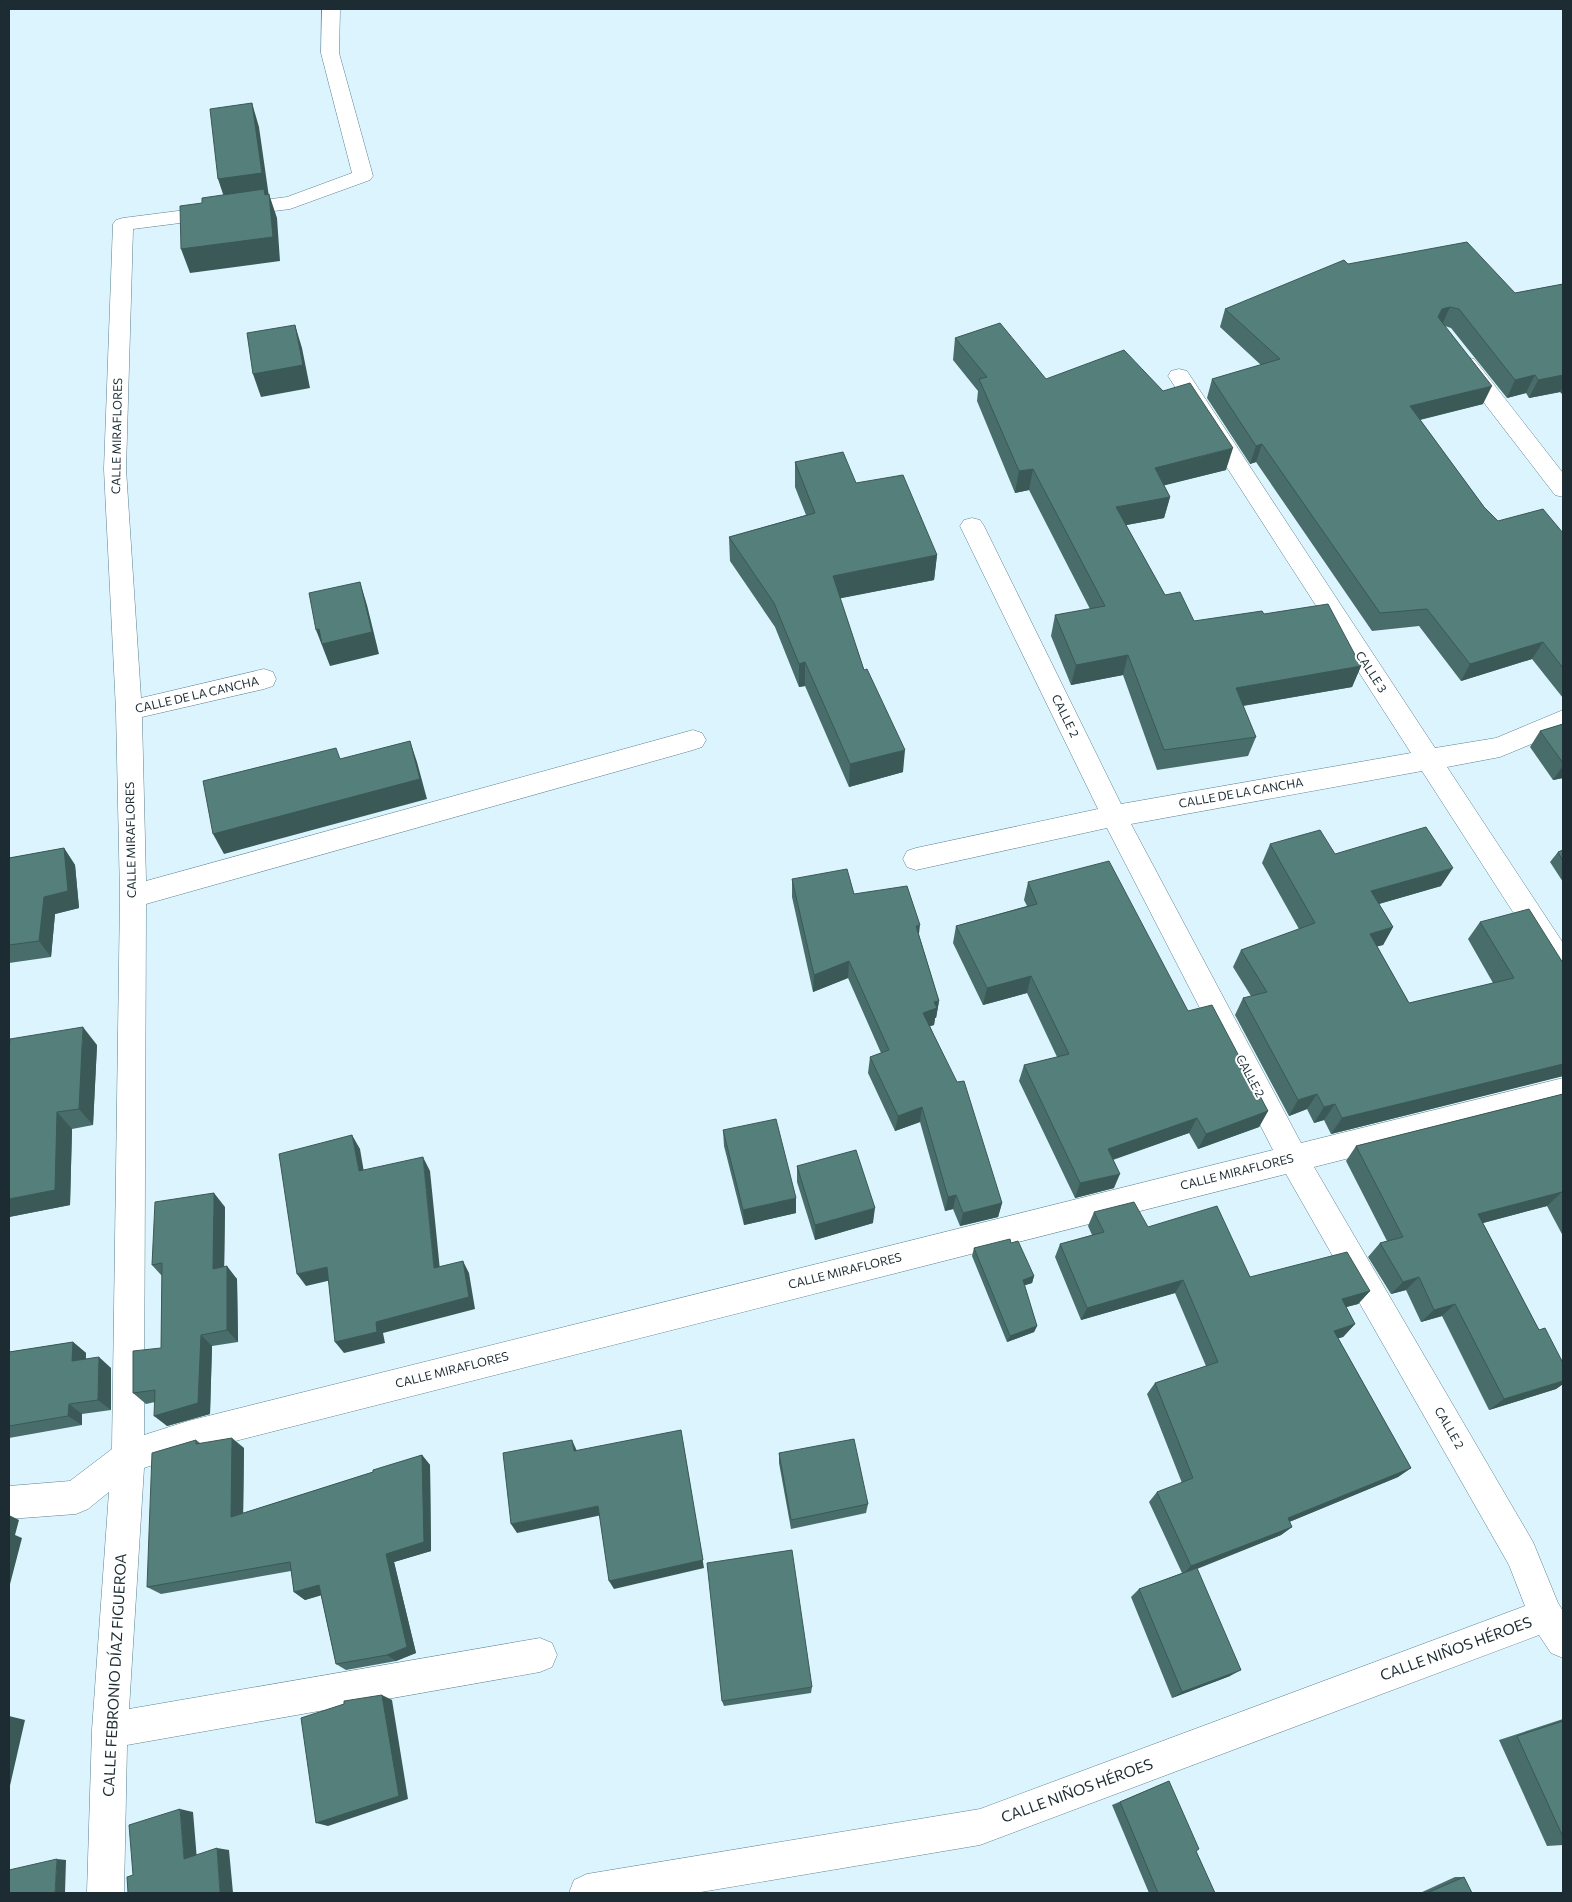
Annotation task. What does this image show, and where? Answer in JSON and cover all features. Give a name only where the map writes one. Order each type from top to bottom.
[{"type":"street","name":"CALLE MIRAFLORES","points":[[128,1457],[133,896],[129,710],[115,470],[123,224],[290,203],[363,176],[330,52],[331,9]]},
{"type":"street","points":[[1455,349],[1563,489]]},
{"type":"street","name":"CALLE 3","points":[[1179,376],[1563,966]]},
{"type":"street","name":"CALLE 2","points":[[972,526],[1114,816],[1293,1158],[1521,1554],[1555,1628]]},
{"type":"street","name":"CALLE DE LA CANCHA","points":[[129,710],[264,679]]},
{"type":"street","name":"CALLE DE LA CANCHA","points":[[916,859],[1114,816],[1500,747],[1563,720]]},
{"type":"street","points":[[133,896],[693,740]]},
{"type":"street","name":"CALLE MIRAFLORES","points":[[9,1502],[76,1497],[128,1457],[208,1432],[1563,1091]]},
{"type":"street","name":"CALLE FEBRONIO DÍAZ FIGUEROA","points":[[105,1893],[110,1730],[128,1457]]},
{"type":"street","name":"CALLE NIÑOS HÉROES","points":[[587,1893],[980,1827],[1555,1628]]},
{"type":"street","points":[[110,1730],[540,1654]]},
{"type":"building","points":[[252,103],[262,173],[218,179],[210,109]]},
{"type":"building","points":[[264,189],[265,195],[269,194],[273,237],[181,249],[180,206],[202,203],[202,198]]},
{"type":"building","points":[[1467,242],[1515,293],[1563,284],[1563,375],[1538,380],[1535,375],[1515,380],[1459,309],[1450,307],[1442,309],[1438,317],[1492,386],[1410,406],[1484,507],[1498,521],[1543,509],[1563,533],[1563,668],[1543,642],[1470,664],[1427,609],[1380,613],[1262,444],[1256,446],[1212,379],[1280,359],[1225,309],[1344,260],[1348,264]]},
{"type":"building","points":[[1000,323],[1046,379],[1124,350],[1163,391],[1190,383],[1233,448],[1155,468],[1170,497],[1116,507],[1165,595],[1180,592],[1194,621],[1262,611],[1264,614],[1328,604],[1361,666],[1236,688],[1256,737],[1164,750],[1128,655],[1076,665],[1055,615],[1105,606],[1033,469],[1019,471],[979,379],[987,377],[955,338]]},
{"type":"building","points":[[295,325],[303,365],[253,374],[247,333]]},
{"type":"building","points":[[843,452],[856,483],[903,475],[937,555],[833,576],[864,670],[867,669],[905,750],[850,764],[805,662],[799,664],[774,603],[729,537],[815,513],[795,462]]},
{"type":"building","points":[[360,582],[372,632],[322,644],[319,629],[316,630],[309,593]]},
{"type":"building","points":[[1563,724],[1563,763],[1540,731]]},
{"type":"building","points":[[410,741],[420,779],[213,834],[203,781],[336,748],[340,759]]},
{"type":"building","points":[[1426,827],[1453,868],[1371,891],[1393,927],[1370,934],[1409,1003],[1514,978],[1480,922],[1529,909],[1563,963],[1563,1064],[1342,1118],[1335,1104],[1324,1107],[1317,1094],[1298,1100],[1243,998],[1267,992],[1241,950],[1315,923],[1270,844],[1320,830],[1335,854]]},
{"type":"building","points":[[64,848],[68,891],[44,897],[39,941],[9,945],[9,858]]},
{"type":"building","points":[[1563,850],[1563,861],[1558,852]]},
{"type":"building","points":[[1109,861],[1188,1011],[1212,1005],[1268,1111],[1206,1134],[1197,1118],[1108,1149],[1120,1174],[1080,1183],[1024,1065],[1069,1054],[1031,976],[987,988],[956,926],[1037,904],[1028,882]]},
{"type":"building","points":[[847,869],[854,894],[907,886],[920,925],[916,926],[939,1001],[934,1002],[937,1008],[923,1013],[957,1082],[964,1081],[1002,1203],[963,1213],[956,1195],[948,1197],[922,1107],[898,1116],[870,1057],[889,1050],[849,961],[814,975],[792,879]]},
{"type":"building","points":[[83,1027],[79,1109],[57,1112],[55,1190],[9,1199],[10,1039]]},
{"type":"building","points":[[1563,1094],[1563,1194],[1562,1192],[1478,1214],[1539,1330],[1545,1328],[1563,1363],[1563,1381],[1504,1399],[1455,1304],[1434,1310],[1419,1277],[1403,1282],[1380,1243],[1403,1237],[1356,1146]]},
{"type":"building","points":[[776,1119],[796,1198],[743,1210],[723,1130]]},
{"type":"building","points":[[352,1135],[359,1171],[423,1157],[434,1268],[463,1261],[469,1297],[376,1322],[377,1332],[335,1342],[327,1267],[297,1274],[279,1154]]},
{"type":"building","points":[[856,1150],[875,1208],[815,1225],[797,1166]]},
{"type":"building","points":[[214,1193],[213,1269],[227,1266],[227,1330],[201,1335],[198,1403],[154,1416],[155,1390],[133,1393],[133,1351],[161,1348],[162,1263],[152,1265],[155,1202]]},
{"type":"building","points":[[1134,1202],[1148,1227],[1217,1206],[1250,1277],[1347,1252],[1370,1291],[1342,1299],[1355,1324],[1334,1331],[1411,1468],[1288,1518],[1292,1527],[1191,1566],[1157,1492],[1193,1478],[1155,1383],[1218,1362],[1183,1280],[1087,1308],[1060,1244],[1104,1232],[1094,1212]]},
{"type":"building","points":[[1010,1239],[1011,1243],[1018,1241],[1034,1276],[1023,1280],[1037,1326],[1010,1336],[974,1248]]},
{"type":"building","points":[[73,1342],[72,1361],[99,1357],[98,1400],[69,1404],[68,1416],[9,1426],[9,1352]]},
{"type":"building","points":[[681,1430],[703,1560],[609,1581],[598,1506],[511,1524],[503,1453],[572,1440],[574,1451]]},
{"type":"building","points":[[232,1438],[231,1517],[422,1455],[424,1542],[386,1554],[407,1647],[387,1655],[336,1664],[319,1585],[294,1592],[290,1562],[147,1587],[152,1453],[196,1440],[196,1444]]},
{"type":"building","points":[[854,1439],[868,1504],[791,1520],[779,1453]]},
{"type":"building","points":[[792,1550],[812,1687],[722,1701],[707,1563]]},
{"type":"building","points":[[1197,1568],[1241,1670],[1182,1692],[1139,1589]]},
{"type":"building","points":[[382,1695],[399,1796],[316,1823],[301,1718],[344,1704],[344,1701]]},
{"type":"building","points":[[1563,1721],[1563,1837],[1517,1736]]},
{"type":"building","points":[[1169,1781],[1199,1849],[1196,1851],[1215,1893],[1158,1893],[1120,1802]]},
{"type":"building","points":[[180,1809],[184,1859],[217,1848],[220,1893],[128,1893],[127,1877],[133,1875],[129,1825]]},
{"type":"building","points":[[57,1859],[55,1893],[9,1893],[9,1870]]},
{"type":"building","points":[[1464,1877],[1472,1893],[1427,1893]]}]
